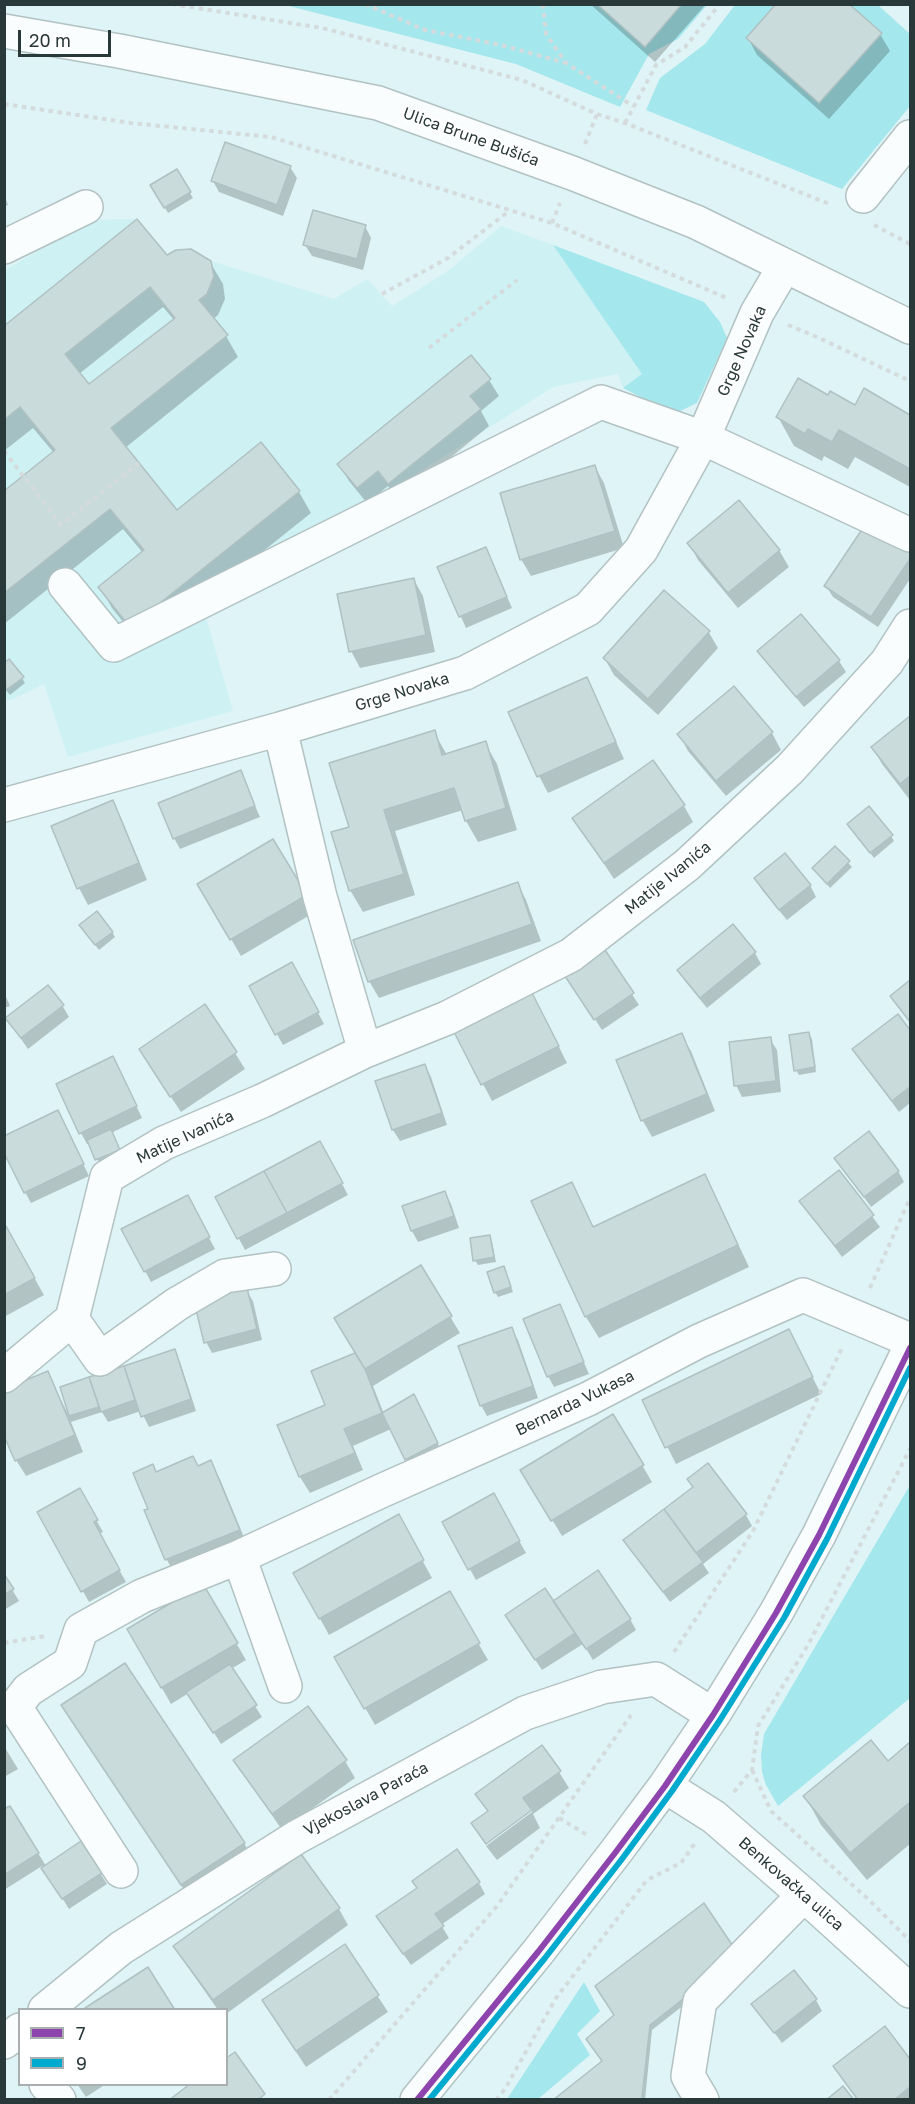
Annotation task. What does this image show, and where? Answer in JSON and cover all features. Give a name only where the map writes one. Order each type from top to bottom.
[{"type":"street","name":"Ulica Brune Bušića","points":[[4,31],[119,51],[378,103],[572,173],[696,222],[910,327]]},
{"type":"street","points":[[857,209],[910,137]]},
{"type":"street","points":[[4,246],[86,207]]},
{"type":"street","name":"Grge Novaka","points":[[4,805],[280,729],[465,673],[588,609],[641,550],[703,438],[757,313],[784,267]]},
{"type":"street","points":[[64,585],[114,645],[601,402],[703,438],[910,535]]},
{"type":"street","name":"Matije Ivanića","points":[[72,1319],[107,1177],[164,1143],[262,1101],[365,1051],[447,1018],[571,955],[687,865],[790,769],[887,662],[910,626]]},
{"type":"street","points":[[280,729],[320,897],[365,1051]]},
{"type":"street","points":[[4,1376],[72,1319],[100,1359],[177,1304],[225,1276],[274,1269]]},
{"type":"street","name":"Bernarda Vukasa","points":[[121,1870],[15,1707],[28,1690],[70,1662],[81,1630],[142,1596],[239,1557],[588,1399],[699,1341],[803,1294],[910,1341]]},
{"type":"street","points":[[417,2100],[538,1952],[665,1786],[713,1715],[777,1613],[819,1535],[910,1348]]},
{"type":"street","points":[[239,1557],[285,1686]]},
{"type":"street","name":"Vjekoslava Paraća","points":[[47,2008],[122,1948],[297,1837],[525,1713],[602,1687],[656,1679],[713,1715]]},
{"type":"street","name":"Benkovačka ulica","points":[[665,1786],[714,1817],[910,1991]]},
{"type":"street","points":[[702,2100],[688,2076],[700,2001],[804,1895]]},
{"type":"street","points":[[47,2086],[59,2100]]},
{"type":"path","points":[[172,4],[322,28],[522,80],[597,114],[857,209],[910,244]]},
{"type":"path","points":[[365,4],[425,30],[501,45],[566,63],[633,106]]},
{"type":"path","points":[[543,4],[546,34],[566,63]]},
{"type":"path","points":[[625,123],[656,65],[685,47],[720,4]]},
{"type":"path","points":[[4,104],[131,123],[271,137],[510,210],[552,223],[709,290],[910,381]]},
{"type":"path","points":[[382,294],[448,258],[510,210]]},
{"type":"path","points":[[429,348],[517,280]]},
{"type":"path","points":[[4,451],[61,525],[139,463]]},
{"type":"path","points":[[752,1770],[771,1811],[869,1900],[910,1941]]},
{"type":"shaded area","points":[[285,5],[707,5],[678,39],[649,54],[620,107],[516,64]]},
{"type":"shaded area","points":[[735,5],[878,5],[910,34],[910,106],[842,189],[646,110],[660,78],[705,44]]},
{"type":"shaded area","points":[[137,219],[167,255],[176,250],[191,249],[211,261],[334,299],[367,279],[392,306],[448,271],[501,226],[553,245],[643,375],[623,388],[618,374],[553,387],[388,492],[197,586],[233,711],[68,757],[44,684],[11,700],[5,700],[5,270],[91,220]]},
{"type":"shaded area","points":[[553,245],[704,302],[720,322],[727,338],[697,403],[674,414],[623,388],[642,374]]},
{"type":"shaded area","points":[[910,1485],[910,1698],[778,1806],[766,1785],[762,1772],[761,1755],[764,1734]]},
{"type":"shaded area","points":[[584,1982],[600,2011],[577,2034],[590,2055],[538,2099],[507,2099]]},
{"type":"building","points":[[597,4],[682,4],[645,47]]},
{"type":"building","points":[[776,4],[849,4],[882,33],[819,103],[746,38]]},
{"type":"building","points":[[225,142],[291,166],[277,205],[211,181]]},
{"type":"building","points":[[177,169],[191,192],[164,208],[150,185]]},
{"type":"building","points":[[313,210],[366,225],[357,259],[303,245]]},
{"type":"building","points":[[137,219],[167,255],[176,250],[191,249],[211,261],[214,276],[207,294],[199,300],[228,335],[111,428],[177,510],[261,442],[300,491],[130,627],[98,587],[144,550],[110,509],[4,593],[4,491],[55,450],[20,407],[4,420],[4,326]],"holes":[[[150,287],[175,318],[89,384],[65,354]]]},
{"type":"building","points":[[471,355],[491,379],[470,396],[481,409],[388,484],[378,471],[357,488],[337,464]]},
{"type":"building","points":[[798,378],[828,395],[830,391],[855,405],[864,388],[910,415],[910,469],[839,430],[832,442],[808,429],[805,434],[776,417]]},
{"type":"building","points":[[595,465],[615,531],[520,560],[500,493]]},
{"type":"building","points":[[739,500],[780,550],[728,593],[687,543]]},
{"type":"building","points":[[867,522],[910,551],[910,559],[871,617],[824,586]]},
{"type":"building","points":[[486,547],[507,597],[459,617],[437,567]]},
{"type":"building","points":[[414,578],[426,635],[349,652],[337,594]]},
{"type":"building","points":[[664,590],[710,631],[648,699],[603,658]]},
{"type":"building","points":[[801,614],[840,660],[796,697],[757,651]]},
{"type":"building","points":[[9,659],[24,677],[6,690],[4,663]]},
{"type":"building","points":[[587,677],[616,742],[537,777],[508,712]]},
{"type":"building","points":[[734,686],[773,732],[716,781],[677,734]]},
{"type":"building","points":[[910,716],[910,776],[900,784],[871,747]]},
{"type":"building","points":[[435,730],[442,755],[486,741],[506,808],[465,821],[454,788],[384,810],[404,874],[349,891],[331,832],[349,827],[329,763]]},
{"type":"building","points":[[653,760],[685,805],[604,863],[572,818]]},
{"type":"building","points":[[241,770],[255,806],[173,839],[158,803]]},
{"type":"building","points":[[113,800],[139,863],[77,889],[51,826]]},
{"type":"building","points":[[869,806],[893,835],[870,853],[847,824]]},
{"type":"building","points":[[273,839],[307,895],[230,940],[197,884]]},
{"type":"building","points":[[835,846],[850,861],[827,884],[812,868]]},
{"type":"building","points":[[785,853],[811,885],[779,910],[754,878]]},
{"type":"building","points":[[518,882],[532,924],[368,982],[353,940]]},
{"type":"building","points":[[97,911],[113,932],[95,945],[79,925]]},
{"type":"building","points":[[733,924],[756,952],[700,998],[677,970]]},
{"type":"building","points":[[601,944],[634,993],[594,1020],[561,970]]},
{"type":"building","points":[[292,962],[319,1012],[275,1035],[249,986]]},
{"type":"building","points":[[910,980],[910,1022],[890,996]]},
{"type":"building","points":[[48,985],[64,1005],[21,1038],[5,1018]]},
{"type":"building","points":[[531,991],[559,1046],[481,1085],[453,1030]]},
{"type":"building","points":[[205,1004],[237,1052],[170,1097],[139,1049]]},
{"type":"building","points":[[898,1014],[910,1030],[910,1087],[892,1101],[852,1049]]},
{"type":"building","points":[[809,1032],[815,1067],[794,1071],[789,1035]]},
{"type":"building","points":[[682,1033],[707,1094],[641,1121],[616,1060]]},
{"type":"building","points":[[771,1037],[776,1081],[734,1086],[729,1042]]},
{"type":"building","points":[[113,1056],[137,1106],[79,1134],[56,1084]]},
{"type":"building","points":[[425,1064],[442,1113],[392,1130],[375,1081]]},
{"type":"building","points":[[58,1110],[84,1164],[24,1193],[4,1153],[4,1136]]},
{"type":"building","points":[[111,1129],[120,1150],[95,1160],[87,1140]]},
{"type":"building","points":[[869,1131],[899,1171],[864,1197],[834,1158]]},
{"type":"building","points":[[320,1141],[343,1183],[287,1213],[264,1171]]},
{"type":"building","points":[[839,1170],[874,1215],[835,1246],[799,1201]]},
{"type":"building","points":[[264,1171],[287,1213],[237,1239],[215,1197]]},
{"type":"building","points":[[705,1174],[738,1245],[585,1317],[531,1201],[572,1182],[593,1227]]},
{"type":"building","points":[[445,1191],[454,1216],[411,1231],[402,1206]]},
{"type":"building","points":[[188,1195],[210,1237],[144,1272],[121,1229]]},
{"type":"building","points":[[6,1226],[35,1278],[4,1295],[4,1227]]},
{"type":"building","points":[[490,1235],[494,1257],[473,1261],[470,1238]]},
{"type":"building","points":[[421,1265],[452,1316],[365,1369],[334,1318]]},
{"type":"building","points":[[504,1266],[511,1287],[494,1293],[487,1272]]},
{"type":"building","points":[[247,1288],[257,1329],[204,1343],[194,1301]]},
{"type":"building","points":[[560,1304],[584,1362],[547,1377],[523,1319]]},
{"type":"building","points":[[512,1327],[533,1386],[480,1406],[458,1346]]},
{"type":"building","points":[[789,1329],[813,1377],[665,1448],[642,1400]]},
{"type":"building","points":[[175,1349],[191,1399],[141,1417],[124,1366]]},
{"type":"building","points":[[355,1353],[365,1369],[382,1413],[344,1429],[355,1453],[299,1477],[277,1425],[325,1405],[311,1371]]},
{"type":"building","points":[[124,1366],[135,1400],[101,1412],[89,1377]]},
{"type":"building","points":[[48,1371],[75,1435],[15,1461],[4,1436],[4,1389]]},
{"type":"building","points":[[89,1377],[99,1407],[69,1416],[60,1387]]},
{"type":"building","points":[[414,1394],[438,1443],[405,1460],[382,1413]]},
{"type":"building","points":[[613,1414],[644,1465],[551,1521],[520,1470]]},
{"type":"building","points":[[193,1456],[198,1466],[211,1460],[240,1530],[165,1560],[144,1510],[148,1509],[133,1473],[153,1464],[156,1472]]},
{"type":"building","points":[[708,1463],[747,1514],[696,1553],[664,1509],[693,1487],[687,1479]]},
{"type":"building","points":[[80,1488],[98,1520],[94,1522],[120,1570],[81,1592],[37,1512]]},
{"type":"building","points":[[494,1493],[520,1541],[468,1570],[442,1522]]},
{"type":"building","points":[[664,1509],[703,1562],[663,1592],[623,1540]]},
{"type":"building","points":[[399,1514],[424,1560],[319,1619],[293,1573]]},
{"type":"building","points":[[598,1570],[631,1619],[586,1649],[553,1601]]},
{"type":"building","points":[[4,1574],[14,1589],[4,1595]]},
{"type":"building","points":[[203,1584],[238,1643],[161,1688],[127,1629]]},
{"type":"building","points":[[545,1588],[575,1633],[535,1660],[505,1615]]},
{"type":"building","points":[[450,1591],[480,1643],[364,1709],[334,1657]]},
{"type":"building","points":[[125,1663],[245,1843],[181,1885],[61,1705]]},
{"type":"building","points":[[230,1664],[257,1705],[213,1733],[186,1692]]},
{"type":"building","points":[[308,1706],[347,1760],[272,1814],[233,1760]]},
{"type":"building","points":[[871,1740],[888,1761],[910,1742],[910,1804],[850,1853],[803,1796]]},
{"type":"building","points":[[542,1745],[561,1771],[523,1798],[532,1810],[486,1844],[471,1823],[488,1811],[475,1794]]},
{"type":"building","points":[[10,1806],[39,1853],[4,1875],[4,1809]]},
{"type":"building","points":[[81,1841],[102,1873],[62,1899],[41,1868]]},
{"type":"building","points":[[457,1849],[480,1882],[435,1914],[444,1926],[403,1954],[376,1916],[417,1888],[412,1881]]},
{"type":"building","points":[[301,1854],[340,1908],[213,2000],[173,1946]]},
{"type":"building","points":[[704,1903],[739,1955],[650,2025],[642,2097],[645,2100],[553,2100],[602,2061],[586,2039],[614,2015],[595,1986]]},
{"type":"building","points":[[345,1944],[379,1995],[296,2051],[262,2000]]},
{"type":"building","points":[[148,1967],[174,2008],[85,2008]]},
{"type":"building","points":[[794,1970],[817,1999],[774,2033],[751,2004]]},
{"type":"building","points":[[885,2026],[910,2059],[910,2087],[894,2100],[858,2100],[833,2066]]},
{"type":"building","points":[[235,2052],[265,2094],[258,2100],[169,2100],[187,2086],[228,2086],[228,2057]]},
{"type":"building","points":[[843,2086],[854,2100],[826,2100]]},
{"type":"transit line","name":"7","points":[[417,2100],[538,1952],[615,1853],[665,1786],[713,1715],[776,1613],[819,1535],[910,1348]]},
{"type":"transit line","name":"9","points":[[429,2100],[622,1859],[720,1720],[784,1618],[827,1539],[910,1368]]}]
